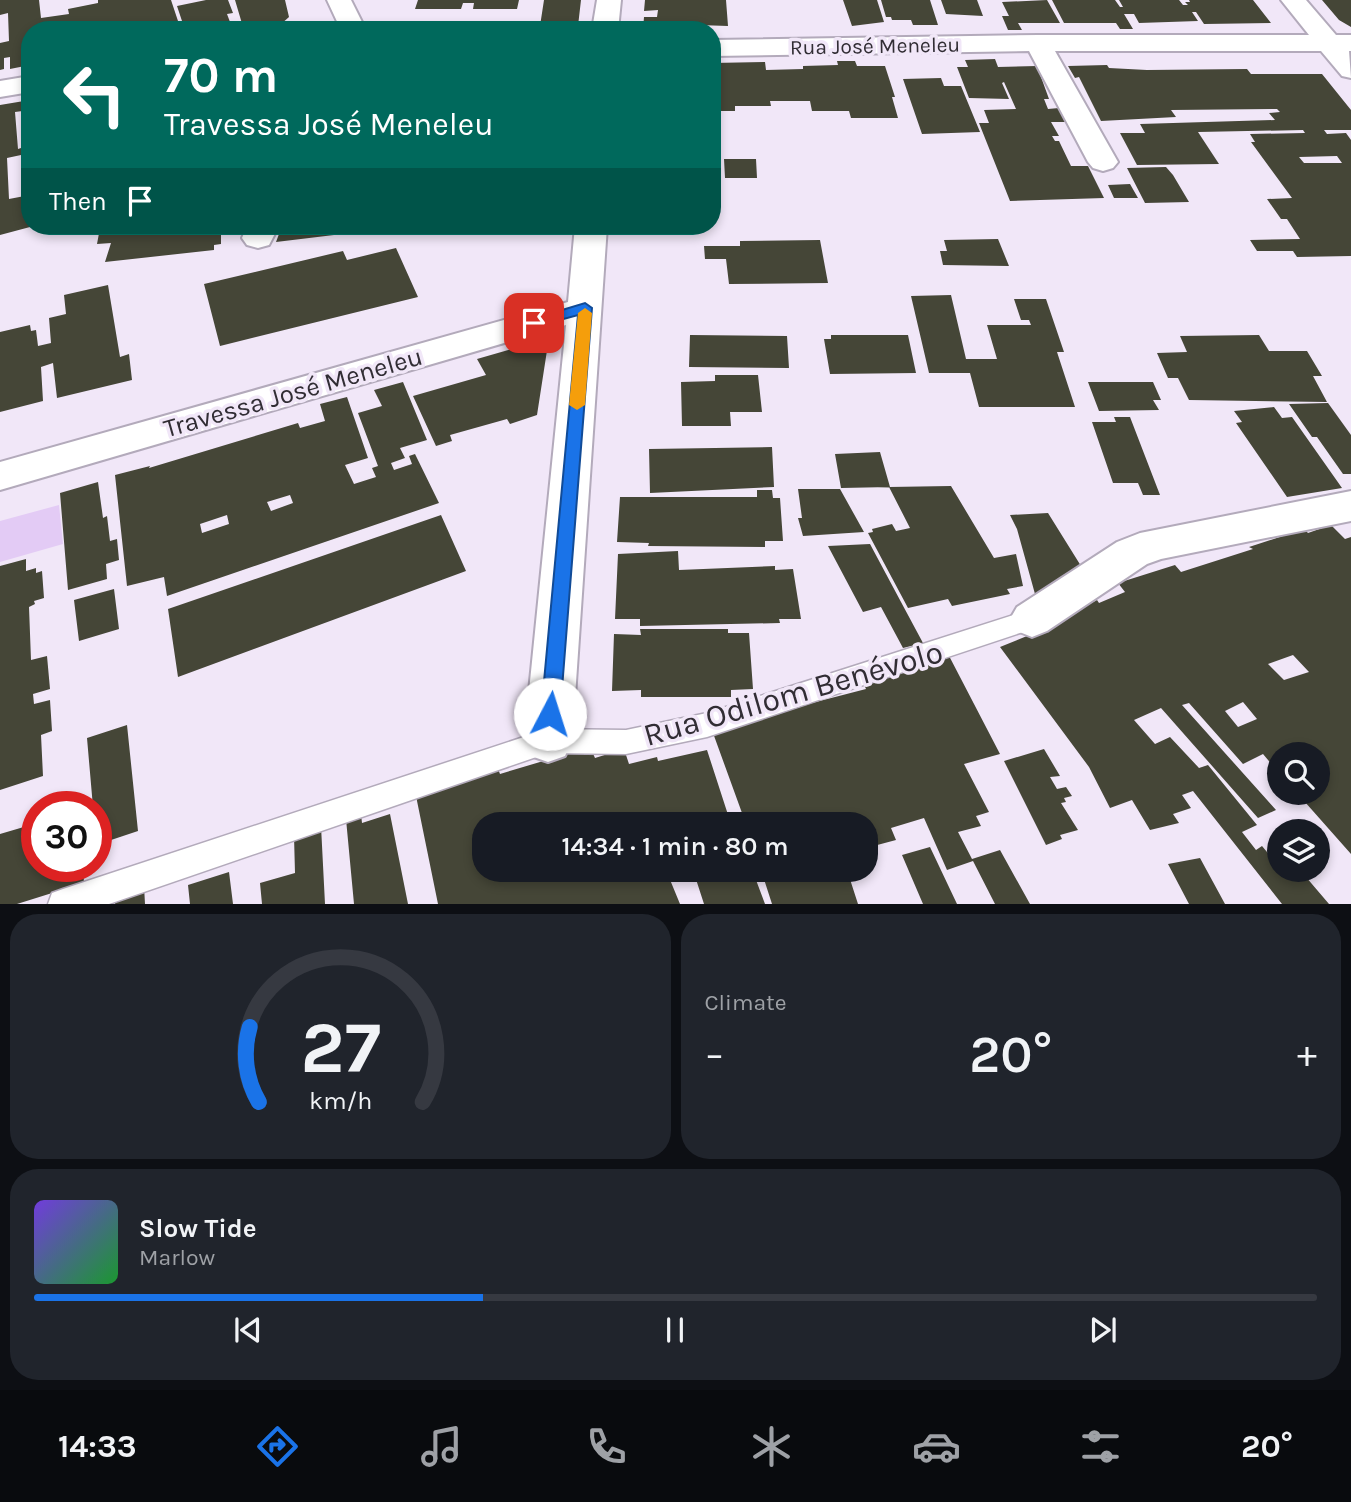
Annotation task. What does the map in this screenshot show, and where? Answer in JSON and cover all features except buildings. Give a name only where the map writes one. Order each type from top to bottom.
[{"type":"street","points":[[339,0],[350,21]]},
{"type":"street","points":[[606,21],[609,0]]},
{"type":"street","points":[[1293,0],[1340,43],[1351,70]]},
{"type":"street","points":[[1038,43],[1103,162]]},
{"type":"street","name":"Rua José Meneleu","points":[[721,48],[1038,43],[1340,43]]},
{"type":"street","points":[[0,89],[21,86]]},
{"type":"street","points":[[548,741],[590,235]]},
{"type":"street","name":"Travessa José Meneleu","points":[[0,476],[585,308]]},
{"type":"street","name":"Rua Odilom Benévolo","points":[[1032,619],[1132,553],[1155,544],[1351,506]]},
{"type":"lane","name":"Rua Odilom Benévolo","points":[[63,904],[548,741],[626,742],[707,725],[1032,619]]},
{"type":"shaded area","points":[[59,505],[63,544],[0,562],[0,521]]},
{"type":"slow traffic","points":[[577,405],[585,313]]},
{"type":"route","points":[[534,323],[585,308],[550,714]]}]
